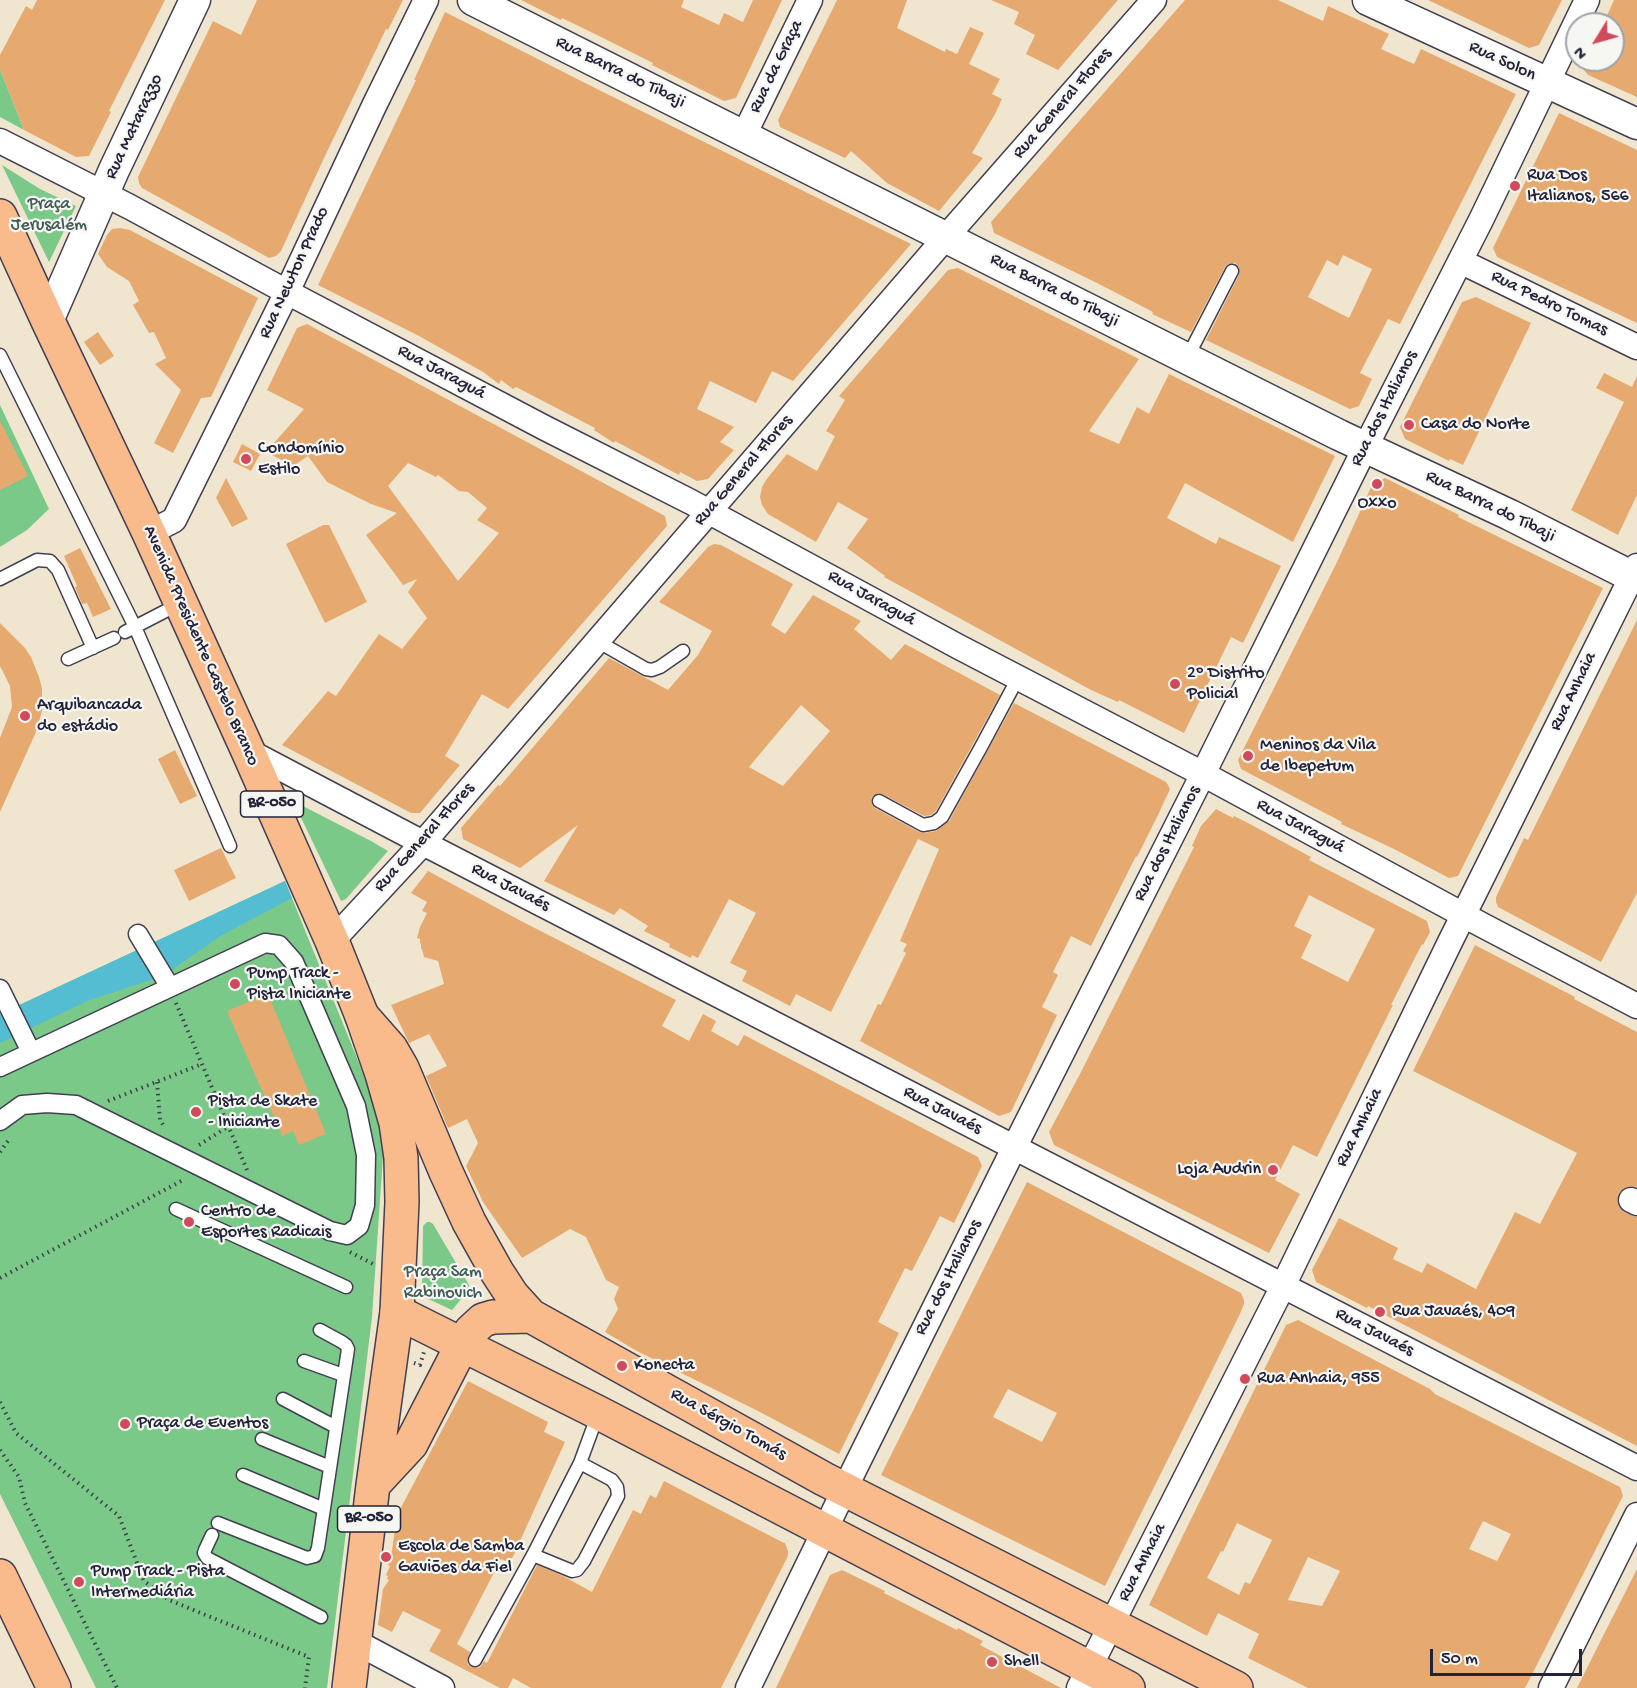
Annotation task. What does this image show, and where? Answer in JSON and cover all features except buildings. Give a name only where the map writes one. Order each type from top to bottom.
[{"type":"main road","name":"Avenida Presidente Castelo Branco","points":[[3,229],[149,533],[332,941],[362,1016],[396,1123],[401,1158],[402,1202],[397,1312],[373,1485],[349,1688]]},
{"type":"main road","name":"Rua Sérgio Tomás","points":[[362,1016],[391,1049],[402,1068],[469,1222],[502,1280],[531,1317],[845,1490],[1236,1688]]},
{"type":"main road","points":[[397,1312],[825,1531],[1084,1678],[1128,1688]]},
{"type":"main road","points":[[373,1485],[411,1444],[471,1331],[483,1320],[493,1317],[531,1317]]},
{"type":"main road","points":[[0,1576],[54,1688]]},
{"type":"street","name":"Rua Matarazzo","points":[[48,321],[104,194],[195,0]]},
{"type":"street","name":"Rua Newton Prado","points":[[149,533],[174,520],[287,292],[426,0]]},
{"type":"street","name":"Rua Barra do Tibaji","points":[[473,0],[1365,447],[1635,574]]},
{"type":"street","name":"Rua da Graça","points":[[744,135],[810,0]]},
{"type":"street","name":"Rua General Flores","points":[[332,941],[423,843],[946,237],[1154,0]]},
{"type":"street","name":"Rua Solon","points":[[1368,0],[1637,124]]},
{"type":"street","name":"Rua dos Italianos","points":[[748,1688],[1014,1148],[1460,261],[1587,0]]},
{"type":"street","points":[[0,141],[104,194]]},
{"type":"street","name":"Rua Jaraguá","points":[[104,194],[1203,774],[1637,1006]]},
{"type":"street","name":"Rua Pedro Tomas","points":[[1460,261],[1637,347]]},
{"type":"street","name":"Rua Anhaia","points":[[1084,1678],[1283,1286],[1464,914],[1635,574]]},
{"type":"street","name":"Rua Javaés","points":[[248,751],[1637,1468]]},
{"type":"street","points":[[141,938],[168,984]]},
{"type":"street","points":[[0,1067],[27,1044],[265,943],[279,945],[294,962],[356,1106],[366,1155],[364,1205],[359,1226],[347,1235],[330,1231],[76,1105],[47,1103],[22,1106],[0,1121]]},
{"type":"street","points":[[3,996],[27,1044]]},
{"type":"street","points":[[1551,1688],[1637,1515]]},
{"type":"street","points":[[354,1641],[442,1688]]},
{"type":"lane","points":[[1187,358],[1232,271]]},
{"type":"lane","points":[[0,355],[125,632],[230,846]]},
{"type":"lane","points":[[0,579],[38,560],[50,561],[58,570],[93,648]]},
{"type":"lane","points":[[68,659],[181,603]]},
{"type":"lane","points":[[597,641],[645,669],[652,670],[683,651]]},
{"type":"lane","points":[[879,801],[924,825],[934,823],[942,817],[1018,678]]},
{"type":"lane","points":[[176,1209],[346,1287]]},
{"type":"lane","points":[[218,1523],[307,1558],[315,1556],[348,1349],[346,1345],[320,1330]]},
{"type":"lane","points":[[304,1361],[344,1375]]},
{"type":"lane","points":[[283,1399],[336,1427]]},
{"type":"lane","points":[[475,1660],[580,1463],[598,1413]]},
{"type":"lane","points":[[262,1439],[330,1467]]},
{"type":"lane","points":[[533,1555],[572,1572],[577,1570],[618,1496],[617,1487],[612,1480],[580,1463]]},
{"type":"lane","points":[[243,1475],[324,1509]]},
{"type":"lane","points":[[212,1535],[204,1553],[207,1558],[321,1617]]},
{"type":"path","points":[[168,984],[258,1195]]},
{"type":"path","points":[[86,1110],[202,1064]]},
{"type":"path","points":[[157,1082],[160,1120],[165,1129]]},
{"type":"path","points":[[0,1152],[32,1105]]},
{"type":"path","points":[[181,1157],[229,1126]]},
{"type":"path","points":[[0,1278],[194,1174]]},
{"type":"path","points":[[0,1402],[16,1433],[119,1516],[144,1581],[169,1600],[309,1657],[305,1688]]},
{"type":"path","points":[[0,1450],[19,1477],[25,1503],[117,1688]]},
{"type":"green space","points":[[0,69],[24,130],[0,117]]},
{"type":"green space","name":"Praça Jerusalém","points":[[2,165],[40,189],[76,206],[49,262]]},
{"type":"green space","points":[[0,405],[49,509],[27,530],[0,547]]},
{"type":"green space","points":[[293,801],[388,851],[346,899],[341,901]]},
{"type":"green space","name":"Centro de Esportes Radicais","points":[[285,881],[385,1127],[372,1317],[327,1688],[96,1688],[0,1494],[0,1014]]},
{"type":"green space","name":"Praça Sam Rabinovich","points":[[427,1222],[433,1224],[469,1285],[468,1291],[452,1310],[426,1298],[422,1292],[423,1226]]},
{"type":"water","points":[[285,881],[292,898],[222,935],[163,976],[87,1001],[0,1043],[0,1014]]},
{"type":"place","name":"Rua Dos Italianos, 566","points":[[1515,186]]},
{"type":"place","name":"Casa do Norte","points":[[1409,425]]},
{"type":"place","name":"Condomínio Estilo","points":[[246,459]]},
{"type":"place","name":"Oxxo","points":[[1377,484]]},
{"type":"place","name":"2º Distrito Policial","points":[[1175,684]]},
{"type":"place","name":"Arquibancada do estádio","points":[[25,716]]},
{"type":"place","name":"Meninos da Vila de Ibepetum","points":[[1248,756]]},
{"type":"place","name":"Pump Track - Pista Iniciante","points":[[235,984]]},
{"type":"place","name":"Pista de Skate - Iniciante","points":[[196,1112]]},
{"type":"place","name":"Loja Audrin","points":[[1273,1170]]},
{"type":"place","name":"Centro de Esportes Radicais","points":[[189,1222]]},
{"type":"place","name":"Rua Javaés, 409","points":[[1380,1312]]},
{"type":"place","name":"Konecta","points":[[622,1366]]},
{"type":"place","name":"Rua Anhaia, 955","points":[[1245,1379]]},
{"type":"place","name":"Praça de Eventos","points":[[125,1424]]},
{"type":"place","name":"Escola de Samba Gaviões da Fiel","points":[[386,1557]]},
{"type":"place","name":"Pump Track - Pista Intermediária","points":[[79,1582]]},
{"type":"place","name":"Shell","points":[[992,1662]]}]
